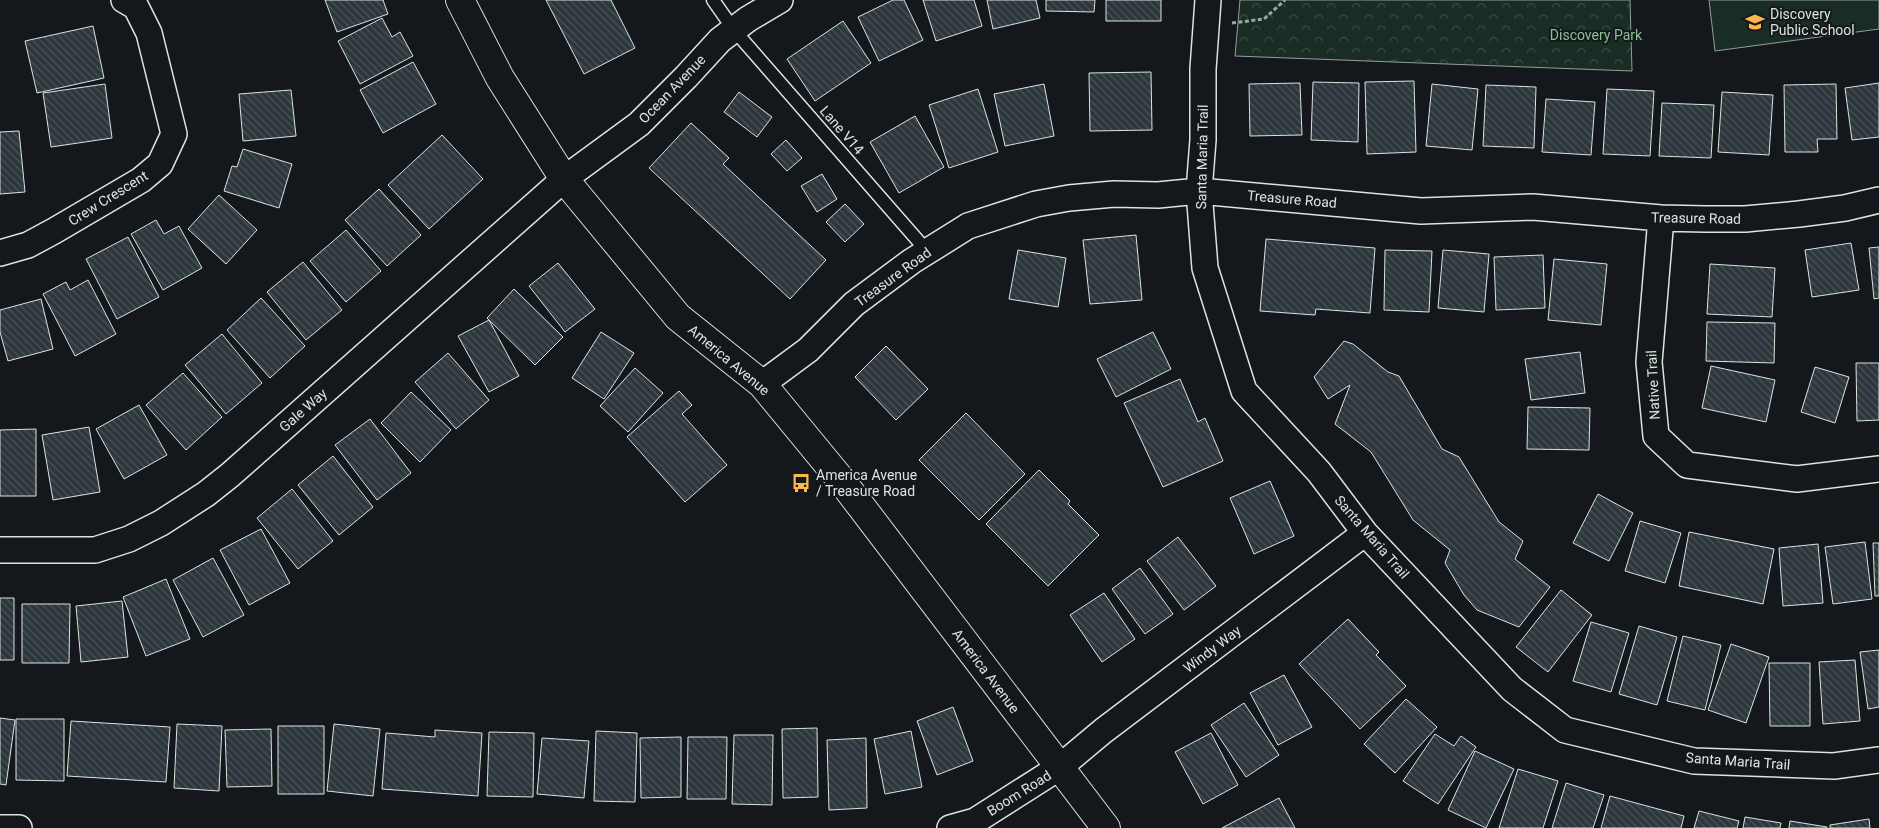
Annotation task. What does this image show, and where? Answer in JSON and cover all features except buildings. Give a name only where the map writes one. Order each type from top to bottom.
[{"type":"street","name":"Crew Crescent","points":[[0,252],[28,245],[54,231],[141,180],[160,164],[174,134],[149,33],[136,7],[124,0]]},
{"type":"street","name":"America Avenue","points":[[460,0],[500,78],[564,179],[678,317],[762,384],[841,480],[1106,828]]},
{"type":"street","name":"Ocean Avenue","points":[[564,179],[639,124],[720,40],[748,19],[780,0]]},
{"type":"street","name":"Santa Maria Trail","points":[[1208,0],[1203,69],[1203,140],[1199,191],[1205,268],[1244,391],[1319,472],[1365,533],[1512,689],[1565,730],[1694,761],[1834,766],[1879,760]]},
{"type":"street","name":"Gale Way","points":[[0,550],[95,550],[129,539],[161,523],[230,475],[564,179]]},
{"type":"street","name":"Treasure Road","points":[[762,384],[808,350],[854,304],[927,251],[968,226],[1036,204],[1078,197],[1114,194],[1158,196],[1199,191],[1421,210],[1533,207],[1661,218],[1745,219],[1845,208],[1879,200]]},
{"type":"street","name":"Native Trail","points":[[1661,218],[1649,362],[1656,436],[1687,465],[1798,479],[1879,469]]},
{"type":"street","name":"Windy Way","points":[[1060,767],[1103,731],[1365,533]]},
{"type":"street","name":"Boom Road","points":[[950,828],[976,821],[1060,767]]},
{"type":"street","points":[[0,828],[19,828]]},
{"type":"lane","name":"Lane V14","points":[[713,0],[734,30],[927,251]]},
{"type":"path","points":[[1206,25],[1264,19],[1286,0]]},
{"type":"green space","name":"Discovery Park","points":[[1240,0],[1630,0],[1632,71],[1235,56]]},
{"type":"green space","points":[[1709,0],[1879,0],[1879,29],[1715,51]]},
{"type":"place","name":"Discovery Public School","points":[[1755,22]]},
{"type":"place","name":"America Avenue / Treasure Road","points":[[801,483]]}]
